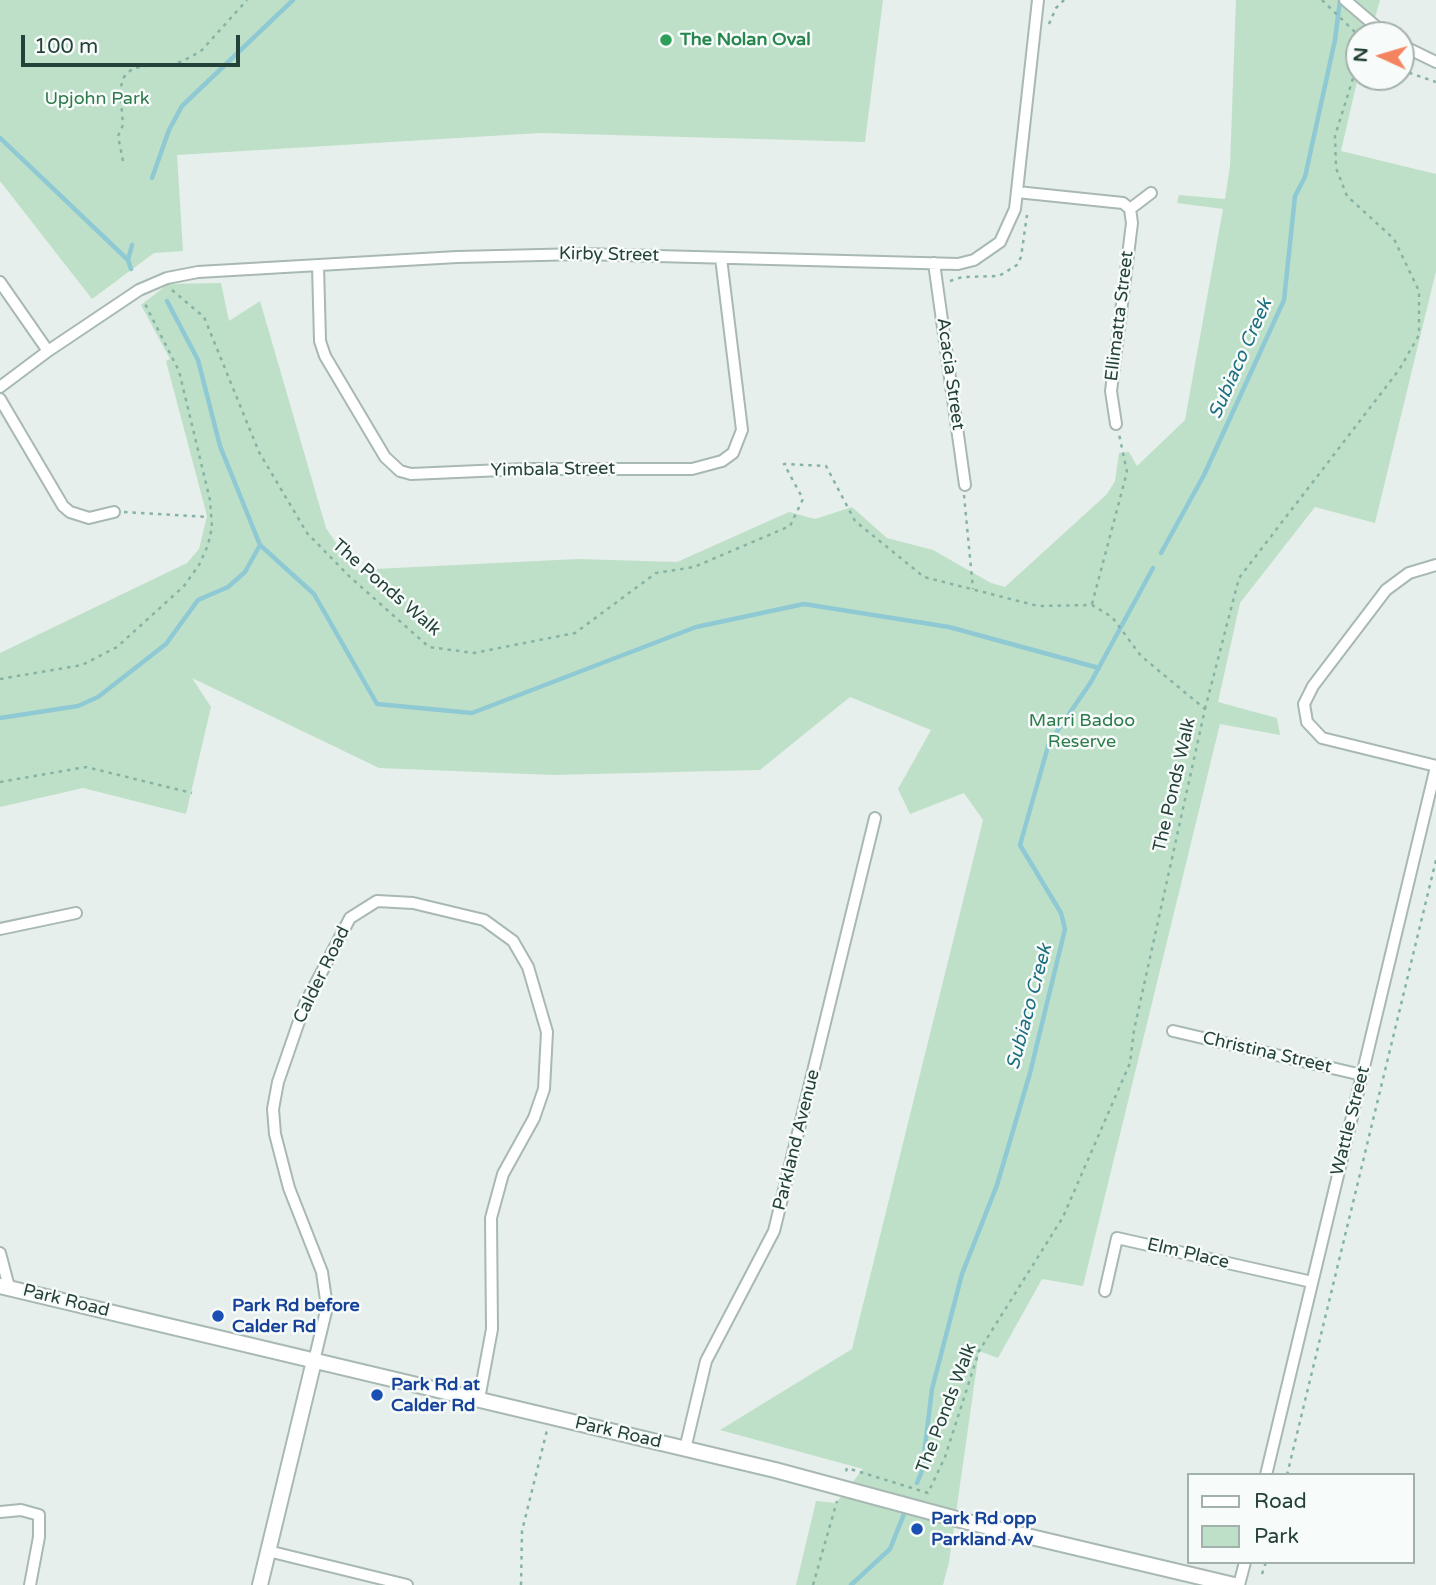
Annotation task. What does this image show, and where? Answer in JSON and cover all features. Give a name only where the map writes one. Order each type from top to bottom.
[{"type":"street","name":"Kirby Street","points":[[0,387],[131,295],[167,278],[198,272],[582,254],[968,262],[989,252],[1007,232],[1017,192],[1038,0]]},
{"type":"street","points":[[1345,0],[1369,21]]},
{"type":"street","points":[[1415,52],[1436,62]]},
{"type":"street","points":[[1017,192],[1123,203],[1130,209],[1151,193]]},
{"type":"street","name":"Ellimatta Street","points":[[1116,424],[1111,391],[1132,223],[1130,209]]},
{"type":"street","name":"Yimbala Street","points":[[318,265],[320,341],[325,356],[386,457],[400,471],[411,474],[525,469],[692,469],[722,461],[733,453],[742,430],[721,257]]},
{"type":"street","name":"Acacia Street","points":[[934,263],[965,485]]},
{"type":"street","points":[[0,282],[48,351]]},
{"type":"street","points":[[0,400],[63,506],[70,512],[89,518],[114,512]]},
{"type":"street","points":[[1436,565],[1409,573],[1386,590],[1313,686],[1304,704],[1307,722],[1322,738],[1436,767]]},
{"type":"street","name":"Wattle Street","points":[[1266,1473],[1436,767]]},
{"type":"street","name":"Parkland Avenue","points":[[685,1449],[706,1361],[774,1231],[875,818]]},
{"type":"street","name":"Calder Road","points":[[260,1585],[327,1307],[322,1272],[289,1188],[275,1134],[273,1109],[278,1082],[305,1004],[350,918],[377,901],[414,903],[484,920],[513,941],[528,967],[547,1032],[548,1059],[544,1089],[534,1118],[503,1174],[491,1218],[492,1329],[478,1399]]},
{"type":"street","points":[[0,929],[76,913]]},
{"type":"street","name":"Christina Street","points":[[1172,1031],[1362,1074]]},
{"type":"street","name":"Elm Place","points":[[1105,1291],[1117,1238],[1312,1282]]},
{"type":"street","points":[[0,1253],[4,1287]]},
{"type":"street","name":"Park Road","points":[[4,1287],[685,1449],[968,1522],[1237,1585]]},
{"type":"street","points":[[0,1512],[21,1510],[39,1515],[39,1537],[30,1585]]},
{"type":"street","points":[[268,1551],[407,1585]]},
{"type":"street","points":[[1237,1585],[1244,1564]]},
{"type":"path","points":[[123,161],[118,136],[123,125],[120,89],[124,77],[132,69],[173,65],[202,50],[247,0]]},
{"type":"path","points":[[1047,33],[1056,8],[1064,0]]},
{"type":"path","points":[[1322,0],[1346,21]]},
{"type":"path","points":[[1415,75],[1436,82]]},
{"type":"path","points":[[1205,709],[1239,579],[1399,370],[1419,335],[1419,291],[1394,239],[1347,196],[1336,168],[1335,136],[1349,91]]},
{"type":"path","points":[[937,282],[999,276],[1017,265],[1021,257],[1029,193]]},
{"type":"path","points":[[163,293],[180,288]]},
{"type":"path","name":"The Ponds Walk","points":[[173,289],[204,317],[259,452],[307,533],[350,577],[429,647],[474,653],[575,633],[656,573],[694,567],[790,526],[803,499],[784,464],[826,466],[855,521],[925,577],[1038,606],[1092,604],[1112,617],[1141,656],[1157,671],[1178,690],[1199,701],[1205,709],[1133,1030],[1130,1063],[1063,1217],[979,1351],[945,1457],[928,1493]]},
{"type":"path","points":[[0,679],[82,665],[117,647],[167,603],[199,565],[208,545],[212,527],[208,487],[179,370],[144,301],[154,297]]},
{"type":"path","points":[[1092,604],[1127,472],[1116,424]]},
{"type":"path","points":[[965,485],[963,507],[973,589]]},
{"type":"path","points":[[114,512],[210,517]]},
{"type":"path","points":[[0,782],[86,767],[192,793]]},
{"type":"path","name":"Wattle Street","points":[[1287,1473],[1436,860]]},
{"type":"path","points":[[521,1585],[522,1531],[551,1417]]},
{"type":"path","points":[[813,1585],[836,1503]]},
{"type":"path","points":[[1262,1574],[1265,1564]]},
{"type":"green space","name":"Upjohn Park","points":[[0,0],[883,0],[865,142],[540,133],[177,155],[183,251],[154,253],[92,299],[0,181]]},
{"type":"green space","name":"Marri Badoo Reserve","points":[[1236,0],[1380,0],[1374,21],[1345,21],[1345,91],[1355,91],[1341,151],[1436,174],[1436,271],[1375,523],[1315,507],[1240,603],[1218,702],[1277,718],[1280,735],[1220,724],[1083,1286],[1042,1279],[998,1358],[979,1351],[949,1562],[943,1585],[796,1585],[816,1501],[836,1503],[863,1469],[720,1430],[852,1349],[983,820],[964,793],[910,814],[898,789],[931,730],[850,697],[760,770],[552,775],[379,768],[192,678],[211,707],[186,814],[83,788],[0,807],[0,653],[187,563],[199,549],[207,516],[166,361],[170,359],[141,305],[168,284],[221,283],[229,321],[260,301],[326,528],[354,570],[578,559],[677,562],[789,512],[815,519],[852,507],[887,538],[933,550],[991,583],[1005,587],[1107,494],[1115,481],[1119,453],[1129,452],[1137,466],[1185,420],[1223,209],[1177,203],[1179,195],[1225,199],[1230,166]]},
{"type":"waterway","points":[[152,178],[169,130],[182,106],[293,0]]},
{"type":"waterway","name":"Subiaco Creek","points":[[1161,553],[1204,475],[1284,300],[1295,196],[1305,177],[1335,40],[1340,0]]},
{"type":"waterway","points":[[0,138],[128,260],[131,269]]},
{"type":"waterway","points":[[128,260],[132,245]]},
{"type":"waterway","points":[[167,301],[198,360],[220,446],[260,545]]},
{"type":"waterway","points":[[0,718],[78,706],[98,697],[166,644],[198,600],[228,587],[245,572],[260,545],[314,594],[377,704],[472,713],[696,627],[804,604],[949,627],[1099,668]]},
{"type":"waterway","name":"Subiaco Creek","points":[[917,1483],[922,1471],[932,1389],[962,1274],[997,1185],[1030,1073],[1065,929],[1061,913],[1020,845],[1049,743],[1091,682],[1153,568]]},
{"type":"waterway","name":"Subiaco Creek","points":[[851,1585],[890,1549],[906,1509]]},
{"type":"place","name":"The Nolan Oval","points":[[666,40]]},
{"type":"place","name":"Park Rd before Calder Rd","points":[[218,1316]]},
{"type":"place","name":"Park Rd at Calder Rd","points":[[377,1395]]},
{"type":"place","name":"Park Rd opp Parkland Av","points":[[917,1529]]}]
